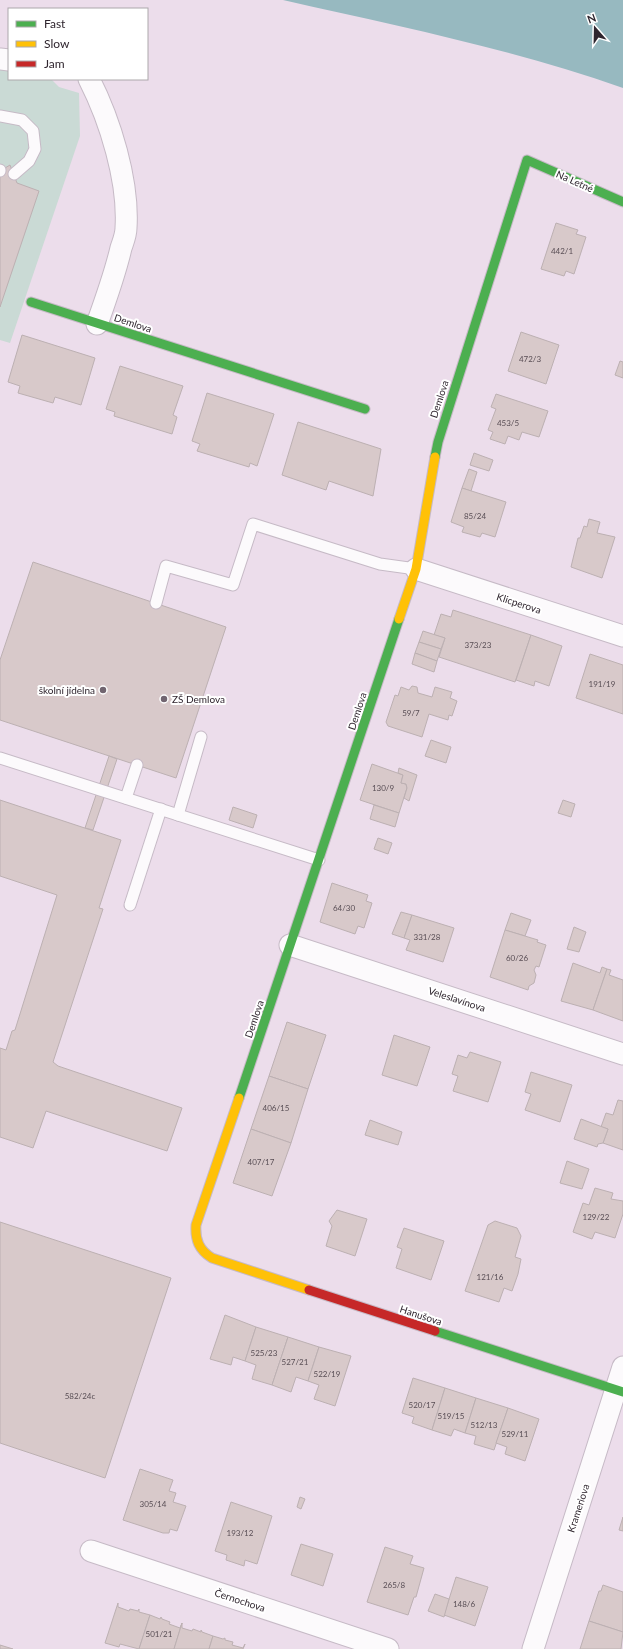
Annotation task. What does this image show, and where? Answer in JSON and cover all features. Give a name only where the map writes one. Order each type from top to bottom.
[{"type":"street","points":[[90,80],[107,121],[126,188],[126,229],[118,263],[97,324]]},
{"type":"street","name":"Demlova","points":[[212,1258],[199,1247],[195,1234],[196,1225],[416,569],[438,442],[526,160]]},
{"type":"street","name":"Na Letné","points":[[526,160],[623,202]]},
{"type":"street","name":"Demlova","points":[[31,302],[365,409]]},
{"type":"street","name":"Klicperova","points":[[416,569],[623,636]]},
{"type":"street","name":"Veleslavínova","points":[[290,945],[623,1054]]},
{"type":"street","name":"Hanušova","points":[[212,1258],[619,1391]]},
{"type":"street","name":"Krameriova","points":[[533,1649],[619,1391],[623,1367]]},
{"type":"street","name":"Černochova","points":[[91,1551],[388,1649]]},
{"type":"lane","points":[[0,116],[22,120],[33,132],[35,149],[29,161],[14,174]]},
{"type":"lane","points":[[156,603],[166,566],[233,585],[253,524],[380,564],[416,569]]},
{"type":"lane","points":[[178,815],[201,737]]},
{"type":"lane","points":[[0,758],[319,860]]},
{"type":"lane","points":[[126,798],[137,765]]},
{"type":"lane","points":[[130,905],[161,810]]},
{"type":"shaded area","points":[[0,67],[8,68],[8,80],[52,80],[59,87],[79,93],[80,136],[10,343],[0,340]]},
{"type":"water","points":[[283,0],[623,0],[623,88],[540,61],[412,29]]},
{"type":"building","points":[[10,165],[17,183],[39,191],[0,307],[0,171]]},
{"type":"building","points":[[556,223],[578,230],[576,234],[586,237],[574,274],[566,271],[564,276],[541,269]]},
{"type":"building","points":[[521,332],[559,345],[546,384],[508,371]]},
{"type":"building","points":[[22,335],[95,358],[81,405],[55,397],[53,403],[18,393],[20,386],[8,382]]},
{"type":"building","points":[[620,361],[623,362],[623,378],[615,375]]},
{"type":"building","points":[[120,366],[183,386],[173,415],[177,417],[172,434],[114,416],[115,412],[106,409]]},
{"type":"building","points":[[207,393],[274,414],[257,466],[250,463],[249,467],[197,451],[200,444],[192,441]]},
{"type":"building","points":[[496,394],[548,411],[539,437],[522,432],[519,440],[508,436],[505,444],[490,439],[493,432],[488,430],[496,409],[491,407]]},
{"type":"building","points":[[298,422],[381,449],[373,496],[329,481],[326,490],[282,475]]},
{"type":"building","points":[[474,453],[493,460],[489,471],[470,465]]},
{"type":"building","points":[[469,469],[477,472],[471,491],[462,488]]},
{"type":"building","points":[[462,488],[506,502],[495,537],[482,533],[480,537],[462,532],[464,527],[451,522]]},
{"type":"building","points":[[589,519],[600,522],[597,533],[615,537],[602,578],[571,567],[578,538],[580,538],[584,526],[587,527]]},
{"type":"building","name":"školní jídelna","points":[[33,562],[226,627],[176,778],[0,720],[0,660]]},
{"type":"building","points":[[453,610],[531,635],[515,682],[439,657],[445,638],[434,635],[441,614],[451,617]]},
{"type":"building","points":[[423,631],[445,638],[441,649],[419,642]]},
{"type":"building","points":[[531,635],[562,646],[549,686],[535,681],[534,686],[516,680]]},
{"type":"building","points":[[419,642],[441,649],[437,661],[415,653]]},
{"type":"building","points":[[415,653],[437,661],[434,672],[412,664]]},
{"type":"building","points":[[590,654],[623,665],[623,714],[576,698]]},
{"type":"building","points":[[412,686],[417,687],[418,693],[432,697],[435,687],[452,692],[450,698],[457,701],[452,716],[449,715],[448,720],[429,714],[422,737],[388,726],[386,722],[395,695],[398,696],[401,687],[409,690]]},
{"type":"building","points":[[431,740],[451,747],[446,763],[425,756]]},
{"type":"building","points":[[109,756],[117,759],[93,830],[85,828]]},
{"type":"building","points":[[372,764],[403,775],[401,783],[406,784],[407,788],[399,813],[360,800]]},
{"type":"building","points":[[399,768],[417,775],[409,801],[404,798],[407,788],[406,784],[401,783],[403,775],[398,773]]},
{"type":"building","points":[[0,800],[121,840],[99,908],[103,909],[53,1062],[58,1066],[182,1108],[167,1151],[46,1111],[33,1148],[0,1137],[0,1048],[6,1050],[12,1031],[15,1030],[57,895],[0,876]]},
{"type":"building","points":[[563,800],[575,804],[571,817],[558,813]]},
{"type":"building","points":[[374,805],[399,813],[395,827],[370,819]]},
{"type":"building","points":[[233,807],[257,815],[253,828],[229,820]]},
{"type":"building","points":[[378,838],[392,843],[388,854],[374,849]]},
{"type":"building","points":[[332,883],[368,895],[366,901],[372,903],[364,928],[358,926],[355,934],[320,922]]},
{"type":"building","points":[[401,912],[412,915],[404,938],[392,934]]},
{"type":"building","points":[[511,913],[531,920],[525,936],[505,930]]},
{"type":"building","points":[[412,915],[454,928],[443,962],[406,950],[410,940],[404,938]]},
{"type":"building","points":[[574,927],[586,932],[579,952],[567,949]]},
{"type":"building","points":[[505,930],[538,940],[537,942],[546,945],[539,967],[536,966],[534,970],[536,975],[534,983],[529,986],[528,990],[490,977]]},
{"type":"building","points":[[573,963],[600,973],[602,967],[607,969],[593,1010],[561,1001]]},
{"type":"building","points":[[607,969],[611,970],[609,975],[623,980],[623,1021],[593,1010]]},
{"type":"building","points":[[287,1022],[326,1035],[308,1089],[269,1076]]},
{"type":"building","points":[[394,1035],[430,1047],[417,1086],[382,1075]]},
{"type":"building","points":[[470,1052],[501,1062],[488,1102],[453,1091],[458,1076],[452,1074],[458,1055],[467,1058]]},
{"type":"building","points":[[531,1072],[572,1085],[560,1122],[525,1110],[531,1094],[525,1092]]},
{"type":"building","points":[[269,1076],[308,1089],[291,1143],[251,1129]]},
{"type":"building","points":[[618,1100],[623,1101],[623,1150],[603,1143],[608,1129],[601,1127],[606,1113],[613,1115]]},
{"type":"building","points":[[581,1119],[608,1129],[603,1143],[598,1144],[597,1147],[574,1139]]},
{"type":"building","points":[[370,1120],[402,1132],[398,1145],[365,1135]]},
{"type":"building","points":[[251,1129],[291,1143],[272,1196],[233,1183]]},
{"type":"building","points":[[567,1161],[589,1169],[582,1189],[560,1183]]},
{"type":"building","points":[[595,1188],[613,1193],[611,1199],[623,1201],[623,1214],[615,1238],[595,1232],[592,1239],[573,1232],[583,1203],[589,1205]]},
{"type":"building","points":[[337,1210],[367,1219],[355,1256],[326,1246],[332,1226],[329,1221]]},
{"type":"building","points":[[495,1221],[517,1228],[521,1236],[515,1257],[521,1259],[518,1274],[512,1291],[504,1288],[499,1302],[465,1291],[488,1225]]},
{"type":"building","points":[[0,1222],[171,1278],[105,1478],[0,1443]]},
{"type":"building","points":[[404,1228],[444,1241],[431,1280],[396,1268],[402,1249],[397,1247]]},
{"type":"building","points":[[225,1315],[256,1327],[245,1361],[233,1357],[231,1365],[210,1359]]},
{"type":"building","points":[[256,1327],[288,1337],[272,1385],[252,1379],[256,1365],[245,1361]]},
{"type":"building","points":[[288,1337],[319,1347],[308,1381],[296,1377],[291,1392],[272,1385]]},
{"type":"building","points":[[319,1347],[351,1356],[335,1406],[314,1399],[319,1385],[308,1381]]},
{"type":"building","points":[[413,1378],[445,1388],[432,1430],[412,1423],[414,1417],[402,1413]]},
{"type":"building","points":[[445,1388],[476,1398],[465,1433],[454,1429],[451,1436],[432,1430]]},
{"type":"building","points":[[476,1398],[508,1408],[494,1450],[474,1444],[476,1436],[465,1433]]},
{"type":"building","points":[[508,1408],[539,1419],[525,1461],[505,1454],[507,1447],[496,1443]]},
{"type":"building","points":[[140,1469],[173,1480],[169,1491],[176,1493],[173,1502],[186,1506],[177,1531],[170,1529],[169,1533],[163,1533],[123,1520]]},
{"type":"building","points":[[300,1497],[305,1499],[301,1509],[297,1507]]},
{"type":"building","points":[[231,1502],[272,1516],[257,1564],[245,1560],[244,1566],[226,1560],[227,1555],[215,1551]]},
{"type":"building","points":[[623,1517],[623,1531],[619,1530]]},
{"type":"building","points":[[301,1544],[333,1554],[323,1586],[291,1575]]},
{"type":"building","points":[[385,1547],[413,1556],[410,1564],[424,1568],[416,1597],[414,1597],[408,1615],[367,1602]]},
{"type":"building","points":[[456,1577],[488,1587],[475,1626],[444,1615]]},
{"type":"building","points":[[603,1585],[623,1592],[623,1632],[589,1621],[599,1591],[601,1591]]},
{"type":"building","points":[[435,1594],[449,1599],[444,1617],[428,1611]]},
{"type":"building","points":[[118,1603],[118,1607],[129,1611],[130,1609],[138,1611],[139,1609],[139,1612],[150,1615],[139,1649],[120,1644],[119,1647],[105,1643]]},
{"type":"building","points":[[150,1615],[160,1619],[161,1617],[162,1619],[170,1622],[169,1624],[180,1628],[182,1623],[174,1649],[139,1649]]},
{"type":"building","points":[[589,1621],[623,1632],[621,1649],[580,1649]]},
{"type":"building","points":[[182,1623],[182,1628],[192,1631],[193,1629],[201,1632],[201,1630],[202,1632],[213,1636],[209,1649],[174,1649]]},
{"type":"building","points":[[213,1636],[223,1639],[225,1638],[225,1640],[233,1642],[232,1645],[243,1648],[245,1644],[243,1649],[209,1649]]},
{"type":"building","points":[[0,1645],[13,1649],[0,1649]]},
{"type":"traffic: fast","points":[[435,457],[438,442],[527,160],[623,202]]},
{"type":"traffic: fast","points":[[31,302],[365,409]]},
{"type":"traffic: fast","points":[[239,1098],[399,619]]},
{"type":"traffic: fast","points":[[435,1331],[623,1392]]},
{"type":"traffic: slow","points":[[399,619],[416,569],[435,457]]},
{"type":"traffic: slow","points":[[239,1098],[196,1225],[197,1240],[204,1252],[212,1258],[309,1290]]},
{"type":"traffic: jam","points":[[309,1290],[435,1331]]},
{"type":"place","name":"školní jídelna","points":[[103,690]]},
{"type":"place","name":"ZŠ Demlova","points":[[164,699]]}]
